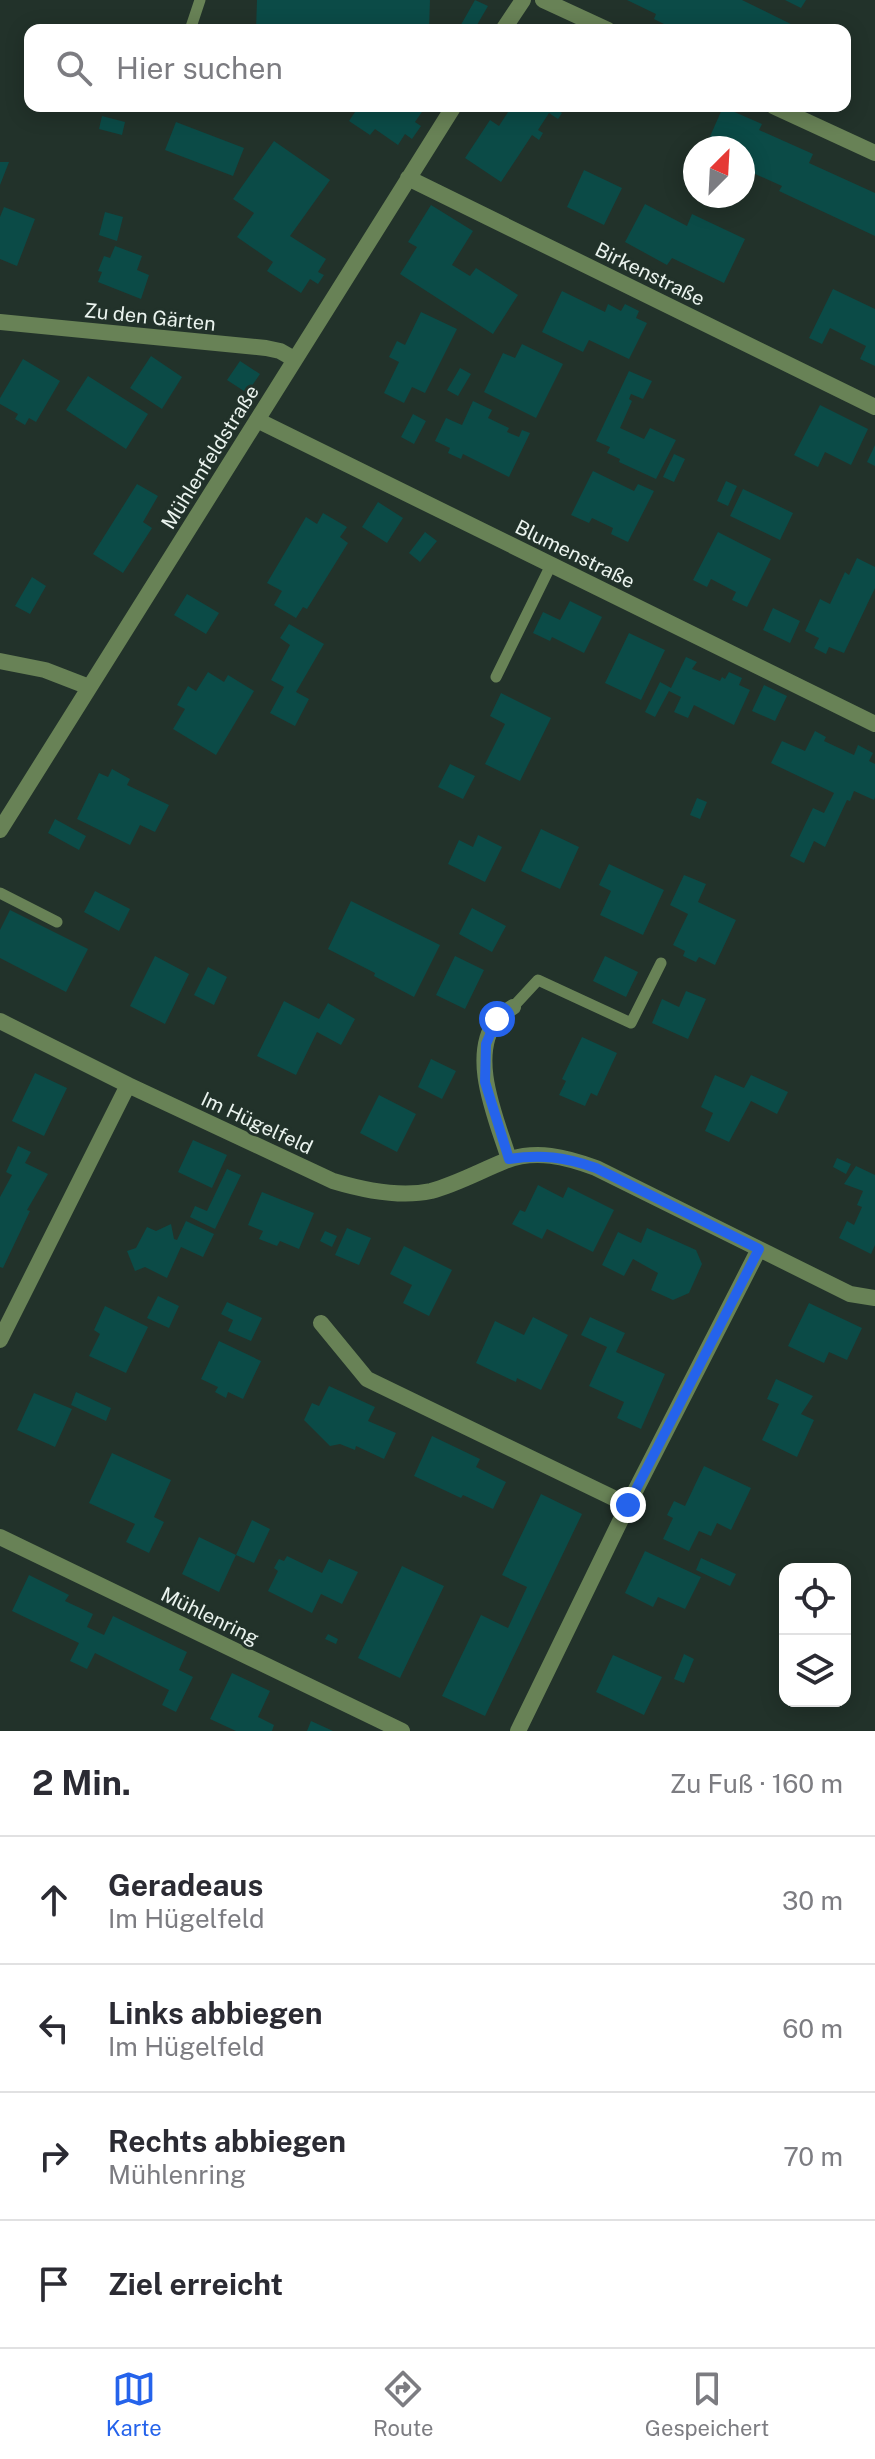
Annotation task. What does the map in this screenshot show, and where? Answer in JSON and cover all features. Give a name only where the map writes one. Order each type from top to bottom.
[{"type":"street","points":[[507,24],[523,0]]},
{"type":"street","points":[[543,0],[595,24]]},
{"type":"street","name":"Mühlenfeldstraße","points":[[0,830],[450,112]]},
{"type":"street","points":[[786,112],[875,153]]},
{"type":"street","name":"Birkenstraße","points":[[408,178],[875,407]]},
{"type":"street","name":"Zu den Gärten","points":[[0,322],[266,348],[294,359]]},
{"type":"street","name":"Blumenstraße","points":[[257,420],[875,724]]},
{"type":"street","points":[[0,661],[45,670],[89,687]]},
{"type":"street","points":[[509,1159],[485,1082],[485,1054],[497,1019],[513,1007]]},
{"type":"street","name":"Im Hügelfeld","points":[[0,1021],[333,1181],[365,1190],[428,1192],[509,1159],[539,1154],[567,1158],[850,1294],[875,1298]]},
{"type":"street","points":[[0,1340],[128,1085]]},
{"type":"street","points":[[518,1731],[628,1505],[759,1249]]},
{"type":"street","points":[[321,1323],[367,1379],[628,1505]]},
{"type":"street","name":"Mühlenring","points":[[0,1537],[402,1731]]},
{"type":"lane","points":[[192,24],[200,0]]},
{"type":"lane","points":[[496,677],[551,565]]},
{"type":"lane","points":[[0,893],[57,922]]},
{"type":"lane","points":[[513,1007],[538,980],[631,1023],[661,963]]},
{"type":"building","points":[[257,0],[430,0],[429,24],[256,24]]},
{"type":"building","points":[[475,0],[488,6],[478,24],[461,24]]},
{"type":"building","points":[[627,0],[742,0],[791,24],[664,24],[654,19],[656,14]]},
{"type":"building","points":[[785,0],[806,0],[801,8]]},
{"type":"building","points":[[355,112],[422,112],[415,122],[421,126],[412,139],[405,134],[398,145],[375,129],[370,135],[349,121]]},
{"type":"building","points":[[508,112],[562,113],[558,119],[549,113],[538,130],[543,133],[539,140],[532,135],[501,182],[465,158],[490,120],[499,126]]},
{"type":"building","points":[[721,112],[734,112],[762,124],[759,130],[813,154],[809,163],[875,193],[875,236],[779,191],[782,186],[755,174],[755,136],[710,136]]},
{"type":"building","points":[[102,116],[125,122],[122,135],[99,129]]},
{"type":"building","points":[[176,122],[244,148],[233,176],[165,150]]},
{"type":"building","points":[[274,141],[330,180],[290,236],[326,259],[318,272],[324,275],[318,284],[310,279],[301,293],[267,271],[273,262],[237,237],[254,213],[233,199]]},
{"type":"building","points":[[0,162],[9,162],[0,185]]},
{"type":"building","points":[[584,170],[622,188],[604,225],[567,207]]},
{"type":"building","points":[[645,204],[687,226],[692,214],[745,239],[724,283],[672,258],[667,265],[625,242]]},
{"type":"building","points":[[431,205],[473,231],[452,265],[470,276],[476,268],[518,295],[493,334],[400,274],[417,247],[408,242]]},
{"type":"building","points":[[4,207],[35,219],[17,266],[0,259],[0,217]]},
{"type":"building","points":[[105,212],[123,217],[117,241],[99,235]]},
{"type":"building","points":[[115,246],[142,256],[137,270],[149,275],[141,299],[98,282],[102,272],[98,271],[104,256],[110,258]]},
{"type":"building","points":[[833,289],[875,309],[875,366],[860,359],[866,346],[830,328],[822,344],[809,338]]},
{"type":"building","points":[[562,291],[605,312],[608,304],[621,311],[625,304],[639,311],[636,318],[647,323],[629,359],[589,340],[583,352],[542,332]]},
{"type":"building","points":[[421,312],[457,329],[425,393],[412,387],[404,403],[384,393],[399,362],[389,357],[397,341],[405,345]]},
{"type":"building","points":[[522,344],[563,364],[536,418],[484,392],[503,353],[515,358]]},
{"type":"building","points":[[151,356],[182,377],[162,409],[130,388]]},
{"type":"building","points":[[23,359],[60,381],[36,422],[29,418],[25,425],[15,419],[18,414],[0,404],[0,398]]},
{"type":"building","points":[[240,361],[260,374],[247,393],[227,380]]},
{"type":"building","points":[[460,368],[471,374],[458,396],[447,390]]},
{"type":"building","points":[[629,371],[652,381],[643,399],[631,394],[629,399],[632,401],[620,428],[644,439],[650,428],[676,440],[656,479],[619,462],[620,459],[607,453],[610,447],[596,441]]},
{"type":"building","points":[[88,376],[148,414],[126,449],[66,410]]},
{"type":"building","points":[[473,401],[492,410],[488,418],[509,428],[507,432],[519,437],[522,430],[530,433],[509,477],[463,454],[461,459],[448,453],[450,448],[435,441],[446,418],[462,425]]},
{"type":"building","points":[[820,405],[868,429],[851,465],[825,452],[818,467],[794,455]]},
{"type":"building","points":[[413,414],[426,421],[414,444],[401,437]]},
{"type":"building","points":[[875,445],[875,466],[867,462]]},
{"type":"building","points":[[674,454],[685,459],[674,482],[663,477]]},
{"type":"building","points":[[593,471],[634,491],[638,484],[654,491],[628,542],[611,534],[613,528],[592,518],[589,523],[571,515]]},
{"type":"building","points":[[726,481],[737,486],[728,506],[717,501]]},
{"type":"building","points":[[137,484],[158,496],[143,522],[152,528],[123,573],[93,554]]},
{"type":"building","points":[[743,489],[793,513],[780,540],[730,516]]},
{"type":"building","points":[[378,502],[403,518],[387,543],[362,527]]},
{"type":"building","points":[[323,513],[347,527],[340,537],[348,543],[307,609],[303,607],[296,618],[274,605],[282,591],[267,583],[306,517],[317,524]]},
{"type":"building","points":[[425,532],[437,541],[420,562],[409,553]]},
{"type":"building","points":[[718,532],[771,559],[747,607],[732,600],[736,592],[711,579],[707,587],[693,580]]},
{"type":"building","points":[[857,558],[875,567],[875,588],[844,653],[829,647],[826,654],[814,648],[819,638],[805,631],[820,599],[830,604],[845,572],[849,575]]},
{"type":"building","points":[[32,577],[46,586],[30,614],[15,606]]},
{"type":"building","points":[[187,594],[219,613],[206,634],[174,615]]},
{"type":"building","points":[[570,601],[602,617],[584,653],[552,637],[550,641],[533,633],[543,612],[560,620]]},
{"type":"building","points":[[773,608],[800,621],[790,643],[763,630]]},
{"type":"building","points":[[289,624],[324,644],[296,692],[309,699],[295,726],[270,713],[284,687],[271,680],[290,645],[280,638]]},
{"type":"building","points":[[629,633],[665,650],[641,700],[605,683]]},
{"type":"building","points":[[686,657],[697,662],[692,669],[720,681],[729,672],[742,678],[739,685],[750,690],[734,725],[694,705],[688,718],[674,712],[681,697],[669,691],[655,717],[645,712],[660,682],[671,688]]},
{"type":"building","points":[[208,672],[224,682],[228,675],[254,691],[216,755],[173,729],[185,709],[177,705],[188,686],[196,691]]},
{"type":"building","points":[[764,685],[787,696],[775,721],[752,711]]},
{"type":"building","points":[[501,693],[551,718],[520,781],[485,764],[505,724],[490,716]]},
{"type":"building","points":[[815,731],[826,737],[824,741],[854,755],[858,745],[873,753],[869,761],[875,764],[875,797],[874,800],[854,791],[825,847],[814,841],[804,863],[790,856],[813,808],[824,813],[834,793],[771,763],[782,741],[805,751]]},
{"type":"building","points":[[450,764],[475,776],[463,799],[438,787]]},
{"type":"building","points":[[112,769],[130,779],[127,785],[169,805],[155,832],[140,825],[130,845],[77,819],[99,773],[108,777]]},
{"type":"building","points":[[697,798],[707,802],[700,819],[690,815]]},
{"type":"building","points":[[55,819],[86,836],[79,850],[48,833]]},
{"type":"building","points":[[541,829],[579,847],[560,889],[521,871]]},
{"type":"building","points":[[478,835],[502,847],[485,882],[448,864],[459,840],[473,847]]},
{"type":"building","points":[[609,864],[664,890],[643,935],[600,915],[611,891],[599,885]]},
{"type":"building","points":[[684,875],[706,884],[698,902],[736,920],[715,965],[699,957],[696,962],[683,956],[685,951],[673,945],[688,914],[670,905]]},
{"type":"building","points":[[95,891],[130,909],[119,931],[84,912]]},
{"type":"building","points":[[351,901],[440,945],[414,997],[328,949]]},
{"type":"building","points":[[472,908],[506,926],[492,952],[459,934]]},
{"type":"building","points":[[10,910],[88,949],[66,992],[0,958],[0,930]]},
{"type":"building","points":[[155,956],[189,974],[165,1024],[130,1006]]},
{"type":"building","points":[[455,956],[484,970],[465,1009],[436,995]]},
{"type":"building","points":[[605,956],[638,972],[626,997],[593,981]]},
{"type":"building","points":[[208,967],[227,977],[214,1005],[194,995]]},
{"type":"building","points":[[686,991],[706,999],[688,1039],[652,1023],[662,999],[679,1007]]},
{"type":"building","points":[[284,1001],[319,1019],[328,1003],[355,1019],[341,1045],[317,1032],[296,1075],[257,1056]]},
{"type":"building","points":[[582,1037],[617,1053],[597,1096],[591,1093],[585,1106],[559,1095],[566,1081],[562,1079]]},
{"type":"building","points":[[431,1059],[456,1071],[442,1099],[418,1087]]},
{"type":"building","points":[[35,1073],[67,1088],[44,1136],[12,1121]]},
{"type":"building","points":[[715,1075],[744,1088],[751,1075],[788,1092],[777,1114],[751,1101],[729,1142],[705,1131],[713,1113],[701,1107]]},
{"type":"building","points":[[379,1095],[416,1114],[397,1152],[360,1133]]},
{"type":"building","points":[[193,1140],[227,1155],[212,1188],[178,1172]]},
{"type":"building","points":[[18,1146],[31,1152],[25,1163],[48,1174],[27,1210],[30,1211],[3,1268],[0,1267],[0,1197],[12,1175],[6,1172]]},
{"type":"building","points":[[837,1158],[851,1164],[846,1174],[833,1167]]},
{"type":"building","points":[[856,1166],[875,1175],[875,1245],[871,1254],[839,1238],[847,1221],[854,1225],[862,1207],[857,1205],[863,1191],[844,1184]]},
{"type":"building","points":[[227,1169],[241,1175],[215,1229],[190,1217],[195,1206],[207,1211]]},
{"type":"building","points":[[538,1185],[563,1198],[568,1187],[614,1210],[593,1252],[547,1229],[542,1239],[512,1224],[520,1210],[525,1212]]},
{"type":"building","points":[[262,1192],[314,1213],[299,1249],[280,1241],[277,1246],[259,1239],[263,1231],[248,1225]]},
{"type":"building","points":[[186,1221],[214,1234],[203,1257],[181,1247],[167,1278],[145,1267],[135,1271],[127,1251],[136,1248],[147,1227],[156,1231],[171,1224],[174,1239],[177,1240]]},
{"type":"building","points":[[347,1228],[371,1238],[359,1265],[335,1255]]},
{"type":"building","points":[[647,1228],[696,1250],[702,1264],[689,1293],[673,1300],[651,1290],[658,1273],[633,1259],[624,1276],[602,1265],[618,1232],[641,1243]]},
{"type":"building","points":[[325,1231],[337,1236],[332,1247],[320,1241]]},
{"type":"building","points":[[404,1246],[452,1270],[429,1316],[403,1303],[412,1285],[390,1274]]},
{"type":"building","points":[[158,1296],[179,1306],[169,1328],[147,1318]]},
{"type":"building","points":[[227,1302],[262,1318],[251,1341],[228,1331],[233,1320],[221,1314]]},
{"type":"building","points":[[809,1303],[862,1328],[847,1360],[829,1352],[824,1363],[788,1346]]},
{"type":"building","points":[[105,1306],[148,1327],[126,1373],[89,1356],[100,1334],[94,1330]]},
{"type":"building","points":[[533,1317],[568,1335],[541,1390],[476,1363],[495,1321],[524,1335]]},
{"type":"building","points":[[590,1317],[625,1333],[616,1352],[665,1374],[641,1429],[617,1418],[624,1402],[589,1386],[607,1347],[581,1335]]},
{"type":"building","points":[[219,1341],[261,1361],[243,1399],[228,1392],[226,1398],[215,1392],[218,1387],[201,1379]]},
{"type":"building","points":[[776,1379],[813,1396],[801,1414],[814,1420],[797,1457],[762,1440],[779,1404],[767,1399]]},
{"type":"building","points":[[329,1386],[375,1407],[368,1421],[396,1433],[384,1459],[356,1446],[355,1450],[340,1444],[330,1446],[304,1420],[312,1403],[319,1406]]},
{"type":"building","points":[[76,1392],[111,1408],[106,1421],[71,1405]]},
{"type":"building","points":[[34,1393],[72,1409],[55,1447],[17,1430]]},
{"type":"building","points":[[432,1436],[480,1459],[476,1467],[506,1482],[493,1509],[414,1476]]},
{"type":"building","points":[[112,1453],[171,1480],[154,1517],[164,1522],[149,1553],[126,1542],[135,1524],[89,1503]]},
{"type":"building","points":[[704,1466],[751,1488],[731,1530],[717,1523],[711,1536],[699,1531],[689,1551],[663,1539],[673,1518],[667,1515],[674,1501],[685,1506]]},
{"type":"building","points":[[541,1494],[582,1514],[485,1716],[442,1696],[481,1615],[508,1628],[527,1587],[502,1575]]},
{"type":"building","points":[[252,1520],[270,1529],[254,1563],[236,1555]]},
{"type":"building","points":[[199,1537],[236,1555],[219,1592],[182,1574]]},
{"type":"building","points":[[645,1551],[701,1577],[685,1609],[658,1597],[653,1607],[625,1593]]},
{"type":"building","points":[[287,1556],[322,1573],[329,1559],[358,1572],[342,1604],[321,1594],[312,1613],[268,1591],[278,1571],[274,1568],[279,1559],[284,1561]]},
{"type":"building","points":[[701,1558],[736,1574],[730,1586],[696,1570]]},
{"type":"building","points":[[402,1566],[444,1586],[400,1678],[358,1658]]},
{"type":"building","points":[[29,1575],[69,1595],[65,1601],[93,1614],[87,1627],[104,1635],[113,1616],[187,1652],[179,1670],[193,1677],[176,1712],[162,1705],[169,1690],[95,1653],[87,1669],[70,1661],[79,1643],[12,1611]]},
{"type":"building","points":[[328,1634],[338,1639],[336,1644],[325,1639]]},
{"type":"building","points":[[684,1654],[694,1659],[684,1683],[674,1679]]},
{"type":"building","points":[[613,1655],[662,1677],[644,1715],[596,1692]]},
{"type":"building","points":[[232,1673],[270,1691],[258,1717],[274,1725],[272,1731],[236,1731],[210,1719]]},
{"type":"building","points":[[311,1721],[333,1731],[307,1731]]},
{"type":"route","points":[[497,1019],[486,1044],[485,1082],[509,1159],[539,1154],[567,1158],[596,1168],[759,1249],[628,1505]]}]
